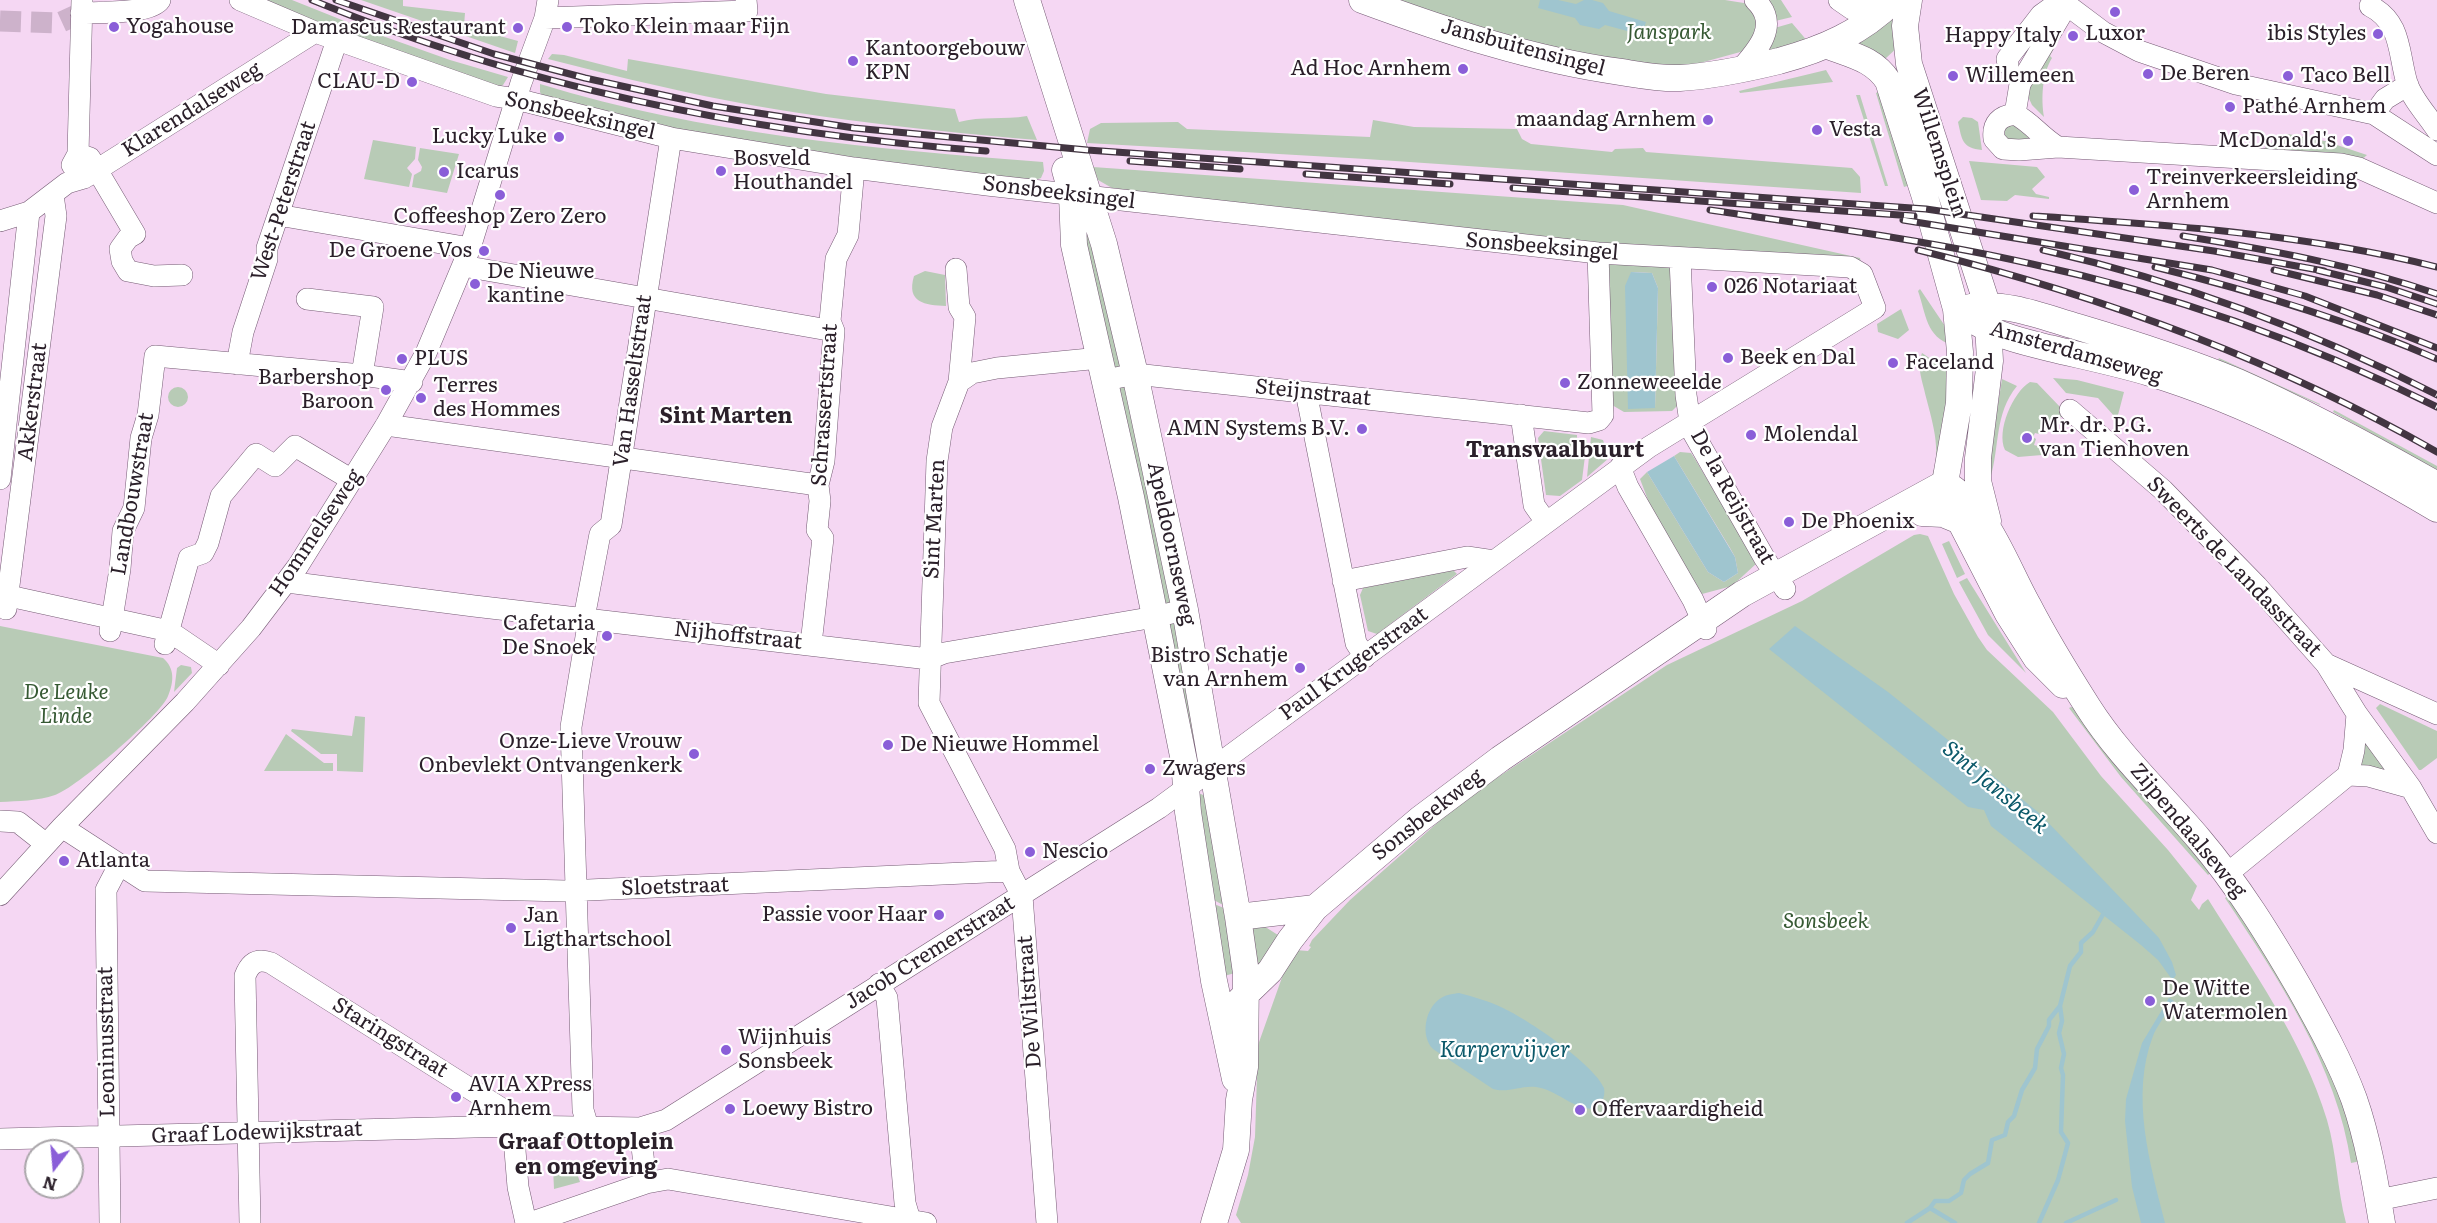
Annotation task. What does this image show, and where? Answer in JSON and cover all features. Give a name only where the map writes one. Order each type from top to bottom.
[{"type":"main road","name":"Apeldoornseweg","points":[[1018,0],[1025,43],[1055,132],[1080,196],[1104,244],[1135,374],[1185,610],[1238,916],[1247,994],[1245,1067],[1239,1100],[1236,1150],[1214,1223]]},
{"type":"main road","name":"Apeldoornseweg","points":[[1027,0],[1080,196],[1074,245],[1103,369],[1184,761],[1188,812],[1221,1018],[1239,1100]]},
{"type":"main road","name":"Jansbuitensingel","points":[[1362,0],[1506,48],[1583,67],[1656,77],[1679,78],[1739,71],[1841,46]]},
{"type":"main road","name":"Willemsplein","points":[[1909,0],[1905,26],[1909,64],[1987,304]]},
{"type":"main road","points":[[1841,46],[1888,6]]},
{"type":"main road","name":"Willemsplein","points":[[1841,46],[1879,68],[1888,81],[1925,196],[1956,309]]},
{"type":"main road","name":"Amsterdamseweg","points":[[1956,309],[1987,304],[2025,312],[2148,348],[2187,362],[2291,407],[2437,485]]},
{"type":"main road","name":"Zijpendaalseweg","points":[[1987,304],[1990,361],[1978,458],[1978,481],[1989,530],[2058,661],[2090,710],[2127,758],[2227,874],[2287,966],[2338,1061],[2360,1119],[2380,1212]]},
{"type":"main road","points":[[1956,309],[1960,352],[1956,496]]},
{"type":"main road","name":"Amsterdamseweg","points":[[1956,309],[1990,331],[2024,342],[2150,373],[2223,400],[2312,438],[2437,508]]},
{"type":"main road","points":[[1990,361],[2024,342]]},
{"type":"main road","name":"Zijpendaalseweg","points":[[1956,496],[1978,458]]},
{"type":"main road","name":"Zijpendaalseweg","points":[[1956,496],[1989,530]]},
{"type":"main road","name":"Zijpendaalseweg","points":[[1956,496],[2008,614],[2030,650],[2049,673],[2090,710]]},
{"type":"main road","name":"Sonsbeekweg","points":[[1781,582],[1956,496]]},
{"type":"main road","name":"Sonsbeekweg","points":[[1221,1018],[1270,971],[1315,908],[1375,855],[1482,772],[1665,645],[1781,582],[1956,496]]},
{"type":"main road","points":[[1238,916],[1315,908]]},
{"type":"street","name":"Sonsbeeksingel","points":[[240,0],[315,32],[496,96],[671,138],[854,168],[1425,236],[1680,259],[1850,267],[1863,274],[1875,308]]},
{"type":"street","points":[[547,9],[647,13],[747,11],[746,0]]},
{"type":"street","points":[[1739,71],[1759,49],[1764,39],[1766,26],[1764,15],[1755,0]]},
{"type":"street","points":[[1839,0],[1852,9],[1888,6]]},
{"type":"street","points":[[2016,114],[2015,76],[2007,59],[2041,15],[2052,7],[2067,2],[2120,42],[2178,66],[2236,84],[2374,114],[2437,155]]},
{"type":"street","points":[[60,189],[78,154],[82,7],[144,9],[159,3]]},
{"type":"street","points":[[2370,6],[2384,15],[2394,30],[2408,85],[2437,130]]},
{"type":"street","name":"Hommelseweg","points":[[0,895],[62,826],[219,665],[287,582],[386,425],[412,382],[467,257],[516,99],[547,9]]},
{"type":"street","name":"Klarendalseweg","points":[[0,222],[29,212],[60,189],[97,170],[315,32]]},
{"type":"street","name":"West-Peterstraat","points":[[237,364],[243,332],[267,258],[267,248],[337,40]]},
{"type":"street","points":[[2374,114],[2385,99],[2408,85]]},
{"type":"street","points":[[2058,147],[2016,114],[2005,116],[1995,125],[1994,139],[2002,148],[2019,150],[2058,147],[2316,162],[2359,168],[2437,203]]},
{"type":"street","name":"Van Hasseltstraat","points":[[588,1127],[592,1113],[583,891],[581,721],[576,706],[600,534],[610,525],[621,466],[620,458],[671,138]]},
{"type":"street","points":[[78,154],[90,158],[135,234],[128,238],[120,249],[122,261],[128,271],[154,276],[182,275]]},
{"type":"street","name":"Schrassertstraat","points":[[811,644],[823,538],[818,530],[820,501],[818,485],[824,461],[834,331],[830,321],[836,260],[848,235],[854,168]]},
{"type":"street","name":"Akkerstraat","points":[[4,602],[33,409],[60,189]]},
{"type":"street","name":"Akkerstraat","points":[[0,479],[3,410],[11,386],[29,212]]},
{"type":"street","points":[[278,215],[645,297],[834,331]]},
{"type":"street","name":"Steijnstraat","points":[[1103,369],[1588,423],[1599,420],[1603,415],[1598,253]]},
{"type":"street","name":"De la Reijstraat","points":[[1680,259],[1686,395],[1694,437],[1781,582]]},
{"type":"street","name":"Sint Marten","points":[[929,659],[937,460],[942,427],[959,382],[964,317],[960,307],[956,269]]},
{"type":"street","points":[[307,299],[373,307],[362,375]]},
{"type":"street","name":"Paul Krugerstraat","points":[[1214,767],[1620,467],[1689,420],[1875,308]]},
{"type":"street","name":"Landbouwstraat","points":[[111,625],[120,569],[123,531],[134,508],[141,438],[148,415],[155,356],[237,364]]},
{"type":"street","points":[[237,364],[362,375],[412,382]]},
{"type":"street","points":[[959,382],[972,373],[997,368],[1103,369]]},
{"type":"street","points":[[1306,392],[1356,643],[1365,657]]},
{"type":"street","points":[[3,410],[33,409]]},
{"type":"street","name":"Sweerts de Landasstraat","points":[[2070,410],[2163,490],[2257,586],[2326,664],[2357,714],[2411,788],[2437,833]]},
{"type":"street","points":[[1521,415],[1534,505],[1538,515],[1546,522]]},
{"type":"street","points":[[386,425],[818,485]]},
{"type":"street","points":[[167,637],[189,558],[203,553],[221,496],[256,454],[274,466],[295,446],[352,480]]},
{"type":"street","points":[[1620,467],[1628,487],[1694,600],[1704,624]]},
{"type":"street","points":[[1344,581],[1467,557],[1494,561]]},
{"type":"street","name":"Nijhoffstraat","points":[[287,582],[929,659],[944,653],[1185,610]]},
{"type":"street","points":[[4,602],[167,637],[202,651],[219,665]]},
{"type":"street","name":"De Wiltstraat","points":[[929,659],[928,703],[1005,849],[1009,872],[1022,896],[1047,1223]]},
{"type":"street","points":[[2326,664],[2437,714]]},
{"type":"street","points":[[2227,874],[2348,775],[2354,750],[2357,714]]},
{"type":"street","name":"Jacob Cremerstraat","points":[[588,1127],[640,1128],[666,1120],[1022,896],[1187,788],[1214,767]]},
{"type":"street","points":[[2348,775],[2368,776],[2411,788]]},
{"type":"street","points":[[0,821],[18,822],[46,844]]},
{"type":"street","name":"Sloetstraat","points":[[62,826],[145,881],[486,891],[583,891],[1009,872]]},
{"type":"street","name":"Leoninusstraat","points":[[110,1223],[106,890],[119,865]]},
{"type":"street","name":"Staringstraat","points":[[247,1133],[245,976],[253,962],[258,961],[271,963],[500,1107],[509,1116],[513,1126]]},
{"type":"street","points":[[879,984],[887,998],[905,1203],[918,1222]]},
{"type":"street","points":[[513,1126],[518,1187],[528,1223],[646,1183],[668,1179],[918,1222]]},
{"type":"street","name":"Graaf Lodewijkstraat","points":[[0,1139],[513,1126],[588,1127]]},
{"type":"street","points":[[640,1128],[646,1183]]},
{"type":"street","points":[[247,1133],[250,1223]]},
{"type":"street","points":[[2380,1212],[2437,1188]]},
{"type":"green space","points":[[260,0],[292,0],[377,34],[450,60],[508,77],[499,87],[352,37]]},
{"type":"green space","points":[[361,0],[403,0],[403,6],[465,13],[464,26],[518,41],[515,53]]},
{"type":"green space","name":"Janspark","points":[[1383,0],[1725,0],[1750,4],[1758,23],[1755,34],[1744,51],[1700,63],[1665,68],[1585,58]]},
{"type":"green space","points":[[1781,0],[1792,17],[1771,22],[1765,2]]},
{"type":"green space","points":[[1897,9],[1899,46],[1885,59],[1854,42]]},
{"type":"green space","points":[[1792,23],[1809,43],[1763,55],[1771,29]]},
{"type":"green space","points":[[2062,33],[2050,56],[2052,58],[2044,79],[2044,117],[2032,105],[2026,92]]},
{"type":"green space","points":[[552,54],[627,71],[628,59],[826,94],[955,109],[959,122],[1027,116],[1037,140],[894,126],[752,105],[645,83],[548,59]]},
{"type":"green space","points":[[1826,70],[1833,82],[1740,93],[1739,91]]},
{"type":"green space","points":[[540,84],[601,101],[726,127],[853,145],[1043,162],[1044,171],[1041,178],[1029,182],[728,141],[542,96]]},
{"type":"green space","points":[[1885,89],[1910,185],[1904,187],[1876,93]]},
{"type":"green space","points":[[1856,95],[1860,95],[1888,186],[1885,186]]},
{"type":"green space","points":[[1963,117],[1972,118],[1978,122],[1982,150],[1970,147],[1964,142],[1958,122]]},
{"type":"green space","points":[[1373,120],[1414,127],[1517,129],[1522,139],[1531,144],[1612,152],[1615,149],[1643,148],[1646,152],[1852,168],[1860,177],[1861,193],[1366,159],[1087,143],[1090,129],[1101,123],[1178,122],[1187,129],[1370,137]]},
{"type":"green space","points":[[2009,121],[2030,138],[2020,142],[2005,138],[2004,127]]},
{"type":"green space","points":[[2288,134],[2325,141],[2367,155],[2359,162],[2258,153],[2278,138]]},
{"type":"green space","points":[[373,140],[416,147],[415,159],[407,168],[412,174],[409,187],[364,179]]},
{"type":"green space","points":[[420,148],[459,154],[447,193],[412,187],[414,175],[421,171],[422,167],[418,160]]},
{"type":"green space","points":[[1969,161],[2037,167],[2045,177],[2032,189],[2036,194],[2049,197],[2049,199],[2015,195],[2007,201],[1981,200]]},
{"type":"green space","points":[[1093,167],[1623,205],[1860,258],[1861,263],[1599,249],[1112,188],[1098,180]]},
{"type":"green space","points":[[1077,211],[1090,214],[1128,360],[1115,371]]},
{"type":"green space","points":[[1607,262],[1672,267],[1679,404],[1672,411],[1624,412],[1612,405]],"holes":[[[1631,272],[1652,273],[1658,288],[1655,408],[1628,408]]]},
{"type":"green space","points":[[925,271],[945,275],[946,306],[931,305],[915,297],[912,285],[914,276]]},
{"type":"green space","points":[[1920,289],[1947,329],[1952,345],[1937,336],[1928,324],[1918,291]]},
{"type":"green space","points":[[1901,309],[1909,330],[1898,339],[1878,332],[1877,324]]},
{"type":"green space","points":[[1922,353],[1931,359],[1955,367],[1938,469],[1930,481],[1934,470],[1936,447],[1933,423],[1920,371]]},
{"type":"green space","points":[[2219,358],[2320,404],[2320,405],[2218,360]]},
{"type":"green space","points":[[2053,378],[2077,380],[2124,392],[2118,415],[2115,417],[2098,398],[2066,393]]},
{"type":"green space","points":[[2002,379],[2017,386],[2004,408],[1990,479],[1988,467]]},
{"type":"green space","points":[[2030,382],[2037,383],[2062,409],[2063,415],[2048,432],[2042,429],[2039,434],[2035,433],[2034,445],[2041,447],[2042,455],[2018,457],[2005,450],[2004,423],[2012,403]]},
{"type":"green space","points":[[1126,383],[1178,600],[1164,606],[1114,389]]},
{"type":"green space","points":[[178,387],[185,390],[188,397],[185,404],[178,407],[171,404],[168,397],[171,390]]},
{"type":"green space","points":[[2334,410],[2437,466],[2437,470],[2333,412]]},
{"type":"green space","points":[[1544,431],[1577,435],[1577,439],[1587,440],[1582,480],[1560,496],[1546,495],[1538,438]]},
{"type":"green space","points":[[1591,437],[1603,440],[1609,458],[1587,477]]},
{"type":"green space","points":[[1680,452],[1691,453],[1757,563],[1732,586],[1702,594],[1646,502],[1648,500],[1640,479],[1647,472],[1708,572],[1724,582],[1738,573],[1735,557],[1674,456]]},
{"type":"green space","name":"Sonsbeek","points":[[1914,535],[1928,536],[1954,594],[1987,650],[2053,712],[2101,776],[2168,850],[2197,886],[2191,900],[2199,910],[2208,899],[2275,1005],[2304,1061],[2327,1120],[2346,1223],[1241,1223],[1236,1215],[1248,1175],[1255,1137],[1258,1045],[1285,969],[1295,950],[1308,951],[1312,940],[1350,900],[1462,801],[1667,665],[1802,601]]},
{"type":"green space","points":[[1949,541],[1965,574],[1957,578],[1942,544]]},
{"type":"green space","points":[[1453,570],[1457,574],[1377,634],[1368,631],[1360,595],[1363,588]]},
{"type":"green space","points":[[1967,578],[2026,673],[1988,635],[1959,582]]},
{"type":"green space","points":[[1174,619],[1207,748],[1191,761],[1163,624]]},
{"type":"green space","name":"De Leuke Linde","points":[[0,626],[163,658],[170,666],[172,676],[168,696],[150,719],[134,734],[98,766],[65,790],[42,798],[0,802]]},
{"type":"green space","points":[[181,665],[191,667],[192,673],[174,692],[177,668]]},
{"type":"green space","points":[[2380,704],[2437,731],[2437,758],[2419,770],[2376,708]]},
{"type":"green space","points":[[2069,708],[2079,709],[2214,870],[2208,875],[2121,777]]},
{"type":"green space","points":[[355,716],[365,717],[363,772],[337,771],[337,754],[321,754],[291,731],[292,729],[352,736]]},
{"type":"green space","points":[[286,734],[324,763],[333,763],[333,771],[264,771]]},
{"type":"green space","points":[[2365,738],[2390,772],[2358,769]]},
{"type":"green space","points":[[1197,795],[1205,796],[1223,905],[1212,899]]},
{"type":"green space","points":[[2232,893],[2329,1061],[2361,1161],[2351,1163],[2344,1127],[2319,1058],[2284,991],[2225,898]]},
{"type":"green space","points":[[1212,903],[1226,909],[1242,971],[1217,978]]},
{"type":"green space","points":[[1253,919],[1281,937],[1258,967],[1250,922]]},
{"type":"green space","points":[[574,1165],[580,1182],[554,1189],[553,1167]]},
{"type":"water","points":[[1540,0],[1558,0],[1576,4],[1584,0],[1592,0],[1603,3],[1609,11],[1646,22],[1642,35],[1605,25],[1599,29],[1580,25],[1575,18],[1538,8]]},
{"type":"water","points":[[1631,272],[1652,273],[1658,288],[1655,408],[1628,409],[1625,286]]},
{"type":"water","points":[[1674,456],[1735,557],[1738,573],[1724,582],[1708,572],[1647,472]]},
{"type":"water","name":"Sint Jansbeek","points":[[1795,626],[1888,692],[2038,812],[2159,938],[2172,962],[2176,975],[2174,978],[2171,978],[2158,960],[2141,945],[1991,826],[1984,810],[1968,807],[1769,649]]},
{"type":"water","name":"Karpervijver","points":[[1459,993],[1503,1008],[1559,1043],[1598,1078],[1604,1088],[1602,1102],[1594,1109],[1579,1106],[1541,1088],[1493,1089],[1433,1049],[1426,1030],[1431,1008],[1441,998]]},
{"type":"water","points":[[2169,998],[2174,1001],[2172,1005],[2175,1006],[2172,1010],[2169,1008],[2153,1036],[2146,1059],[2143,1082],[2145,1130],[2165,1223],[2141,1223],[2132,1187],[2125,1121],[2126,1099],[2142,1043]]},
{"type":"waterway","points":[[2039,1223],[2058,1180],[2068,1143],[2061,1132],[2063,1075],[2061,1068],[2064,1054],[2059,1033],[2062,1021],[2060,1006],[2070,966],[2081,952],[2081,943],[2093,932],[2105,911]]},
{"type":"waterway","points":[[1930,1208],[1935,1201],[1949,1201],[1961,1193],[1964,1180],[1988,1163],[1992,1140],[2005,1135],[2022,1090],[2035,1068],[2037,1049],[2049,1026],[2049,1020],[2060,1006]]},
{"type":"waterway","points":[[2066,1223],[2116,1200]]},
{"type":"waterway","points":[[1907,1223],[1930,1208],[1955,1223]]},
{"type":"tunnel","points":[[0,21],[59,23],[81,13]]},
{"type":"railway","points":[[312,0],[393,31],[475,58],[559,82],[643,102],[814,133],[986,151]]},
{"type":"railway","points":[[336,0],[494,54],[585,78],[713,106],[854,128],[1087,150],[1926,209],[2214,251],[2324,271]]},
{"type":"railway","points":[[1130,161],[1240,169]]},
{"type":"railway","points":[[1306,174],[1450,184]]},
{"type":"railway","points":[[1513,188],[1914,216]]},
{"type":"railway","points":[[1710,210],[1952,248],[2032,264],[2136,290],[2290,342],[2437,407]]},
{"type":"railway","points":[[2033,216],[2236,232],[2337,246],[2437,267]]},
{"type":"railway","points":[[1903,220],[2212,270],[2305,296],[2437,348]]},
{"type":"railway","points":[[2183,236],[2311,259],[2437,294]]},
{"type":"railway","points":[[1918,250],[2053,287],[2184,333],[2313,388],[2437,452]]},
{"type":"railway","points":[[2043,250],[2144,277],[2244,310],[2342,350],[2437,395]]},
{"type":"railway","points":[[2155,267],[2298,307],[2368,331],[2437,359]]},
{"type":"railway","points":[[2274,270],[2377,295],[2437,315]]},
{"type":"railway","points":[[2317,270],[2386,287],[2437,304]]},
{"type":"place","name":"Luxor","points":[[2115,12]]},
{"type":"place","name":"Yogahouse","points":[[114,27]]},
{"type":"place","name":"Toko Klein maar Fijn","points":[[567,27]]},
{"type":"place","name":"Damascus Restaurant","points":[[518,28]]},
{"type":"place","name":"ibis Styles","points":[[2378,34]]},
{"type":"place","name":"Happy Italy","points":[[2073,36]]},
{"type":"place","name":"Kantoorgebouw KPN","points":[[853,61]]},
{"type":"place","name":"Ad Hoc Arnhem","points":[[1463,69]]},
{"type":"place","name":"De Beren","points":[[2148,74]]},
{"type":"place","name":"Willemeen","points":[[1953,76]]},
{"type":"place","name":"Taco Bell","points":[[2288,76]]},
{"type":"place","name":"CLAU-D","points":[[412,82]]},
{"type":"place","name":"Pathé Arnhem","points":[[2230,107]]},
{"type":"place","name":"maandag Arnhem","points":[[1708,120]]},
{"type":"place","name":"Vesta","points":[[1817,130]]},
{"type":"place","name":"Lucky Luke","points":[[559,137]]},
{"type":"place","name":"McDonald's","points":[[2348,141]]},
{"type":"place","name":"Bosveld Houthandel","points":[[721,171]]},
{"type":"place","name":"Icarus","points":[[444,172]]},
{"type":"place","name":"Treinverkeersleiding Arnhem","points":[[2134,190]]},
{"type":"place","name":"Coffeeshop Zero Zero","points":[[500,195]]},
{"type":"place","name":"De Groene Vos","points":[[484,251]]},
{"type":"place","name":"De Nieuwe kantine","points":[[475,284]]},
{"type":"place","name":"026 Notariaat","points":[[1712,287]]},
{"type":"place","name":"Beek en Dal","points":[[1728,358]]},
{"type":"place","name":"PLUS","points":[[402,359]]},
{"type":"place","name":"Faceland","points":[[1893,363]]},
{"type":"place","name":"Zonneweeelde","points":[[1565,383]]},
{"type":"place","name":"Barbershop Baroon","points":[[386,390]]},
{"type":"place","name":"Terres des Hommes","points":[[421,398]]},
{"type":"place","name":"AMN Systems B.V.","points":[[1362,429]]},
{"type":"place","name":"Molendal","points":[[1751,435]]},
{"type":"place","name":"Mr. dr. P.G. van Tienhoven","points":[[2027,438]]},
{"type":"place","name":"De Phoenix","points":[[1789,522]]},
{"type":"place","name":"Cafetaria De Snoek","points":[[607,636]]},
{"type":"place","name":"Bistro Schatje van Arnhem","points":[[1300,668]]},
{"type":"place","name":"De Nieuwe Hommel","points":[[888,745]]},
{"type":"place","name":"Onze-Lieve Vrouw Onbevlekt Ontvangenkerk","points":[[694,754]]},
{"type":"place","name":"Zwagers","points":[[1150,769]]},
{"type":"place","name":"Nescio","points":[[1030,852]]},
{"type":"place","name":"Atlanta","points":[[64,861]]},
{"type":"place","name":"Passie voor Haar","points":[[939,915]]},
{"type":"place","name":"Jan Ligthartschool","points":[[511,928]]},
{"type":"place","name":"De Witte Watermolen","points":[[2150,1001]]},
{"type":"place","name":"Wijnhuis Sonsbeek","points":[[726,1050]]},
{"type":"place","name":"AVIA XPress Arnhem","points":[[456,1097]]},
{"type":"place","name":"Loewy Bistro","points":[[730,1109]]},
{"type":"place","name":"Offervaardigheid","points":[[1580,1110]]},
{"type":"district","name":"Sint Marten","points":[[726,417]]},
{"type":"district","name":"Transvaalbuurt","points":[[1555,451]]},
{"type":"district","name":"Graaf Ottoplein en omgeving","points":[[586,1156]]}]
